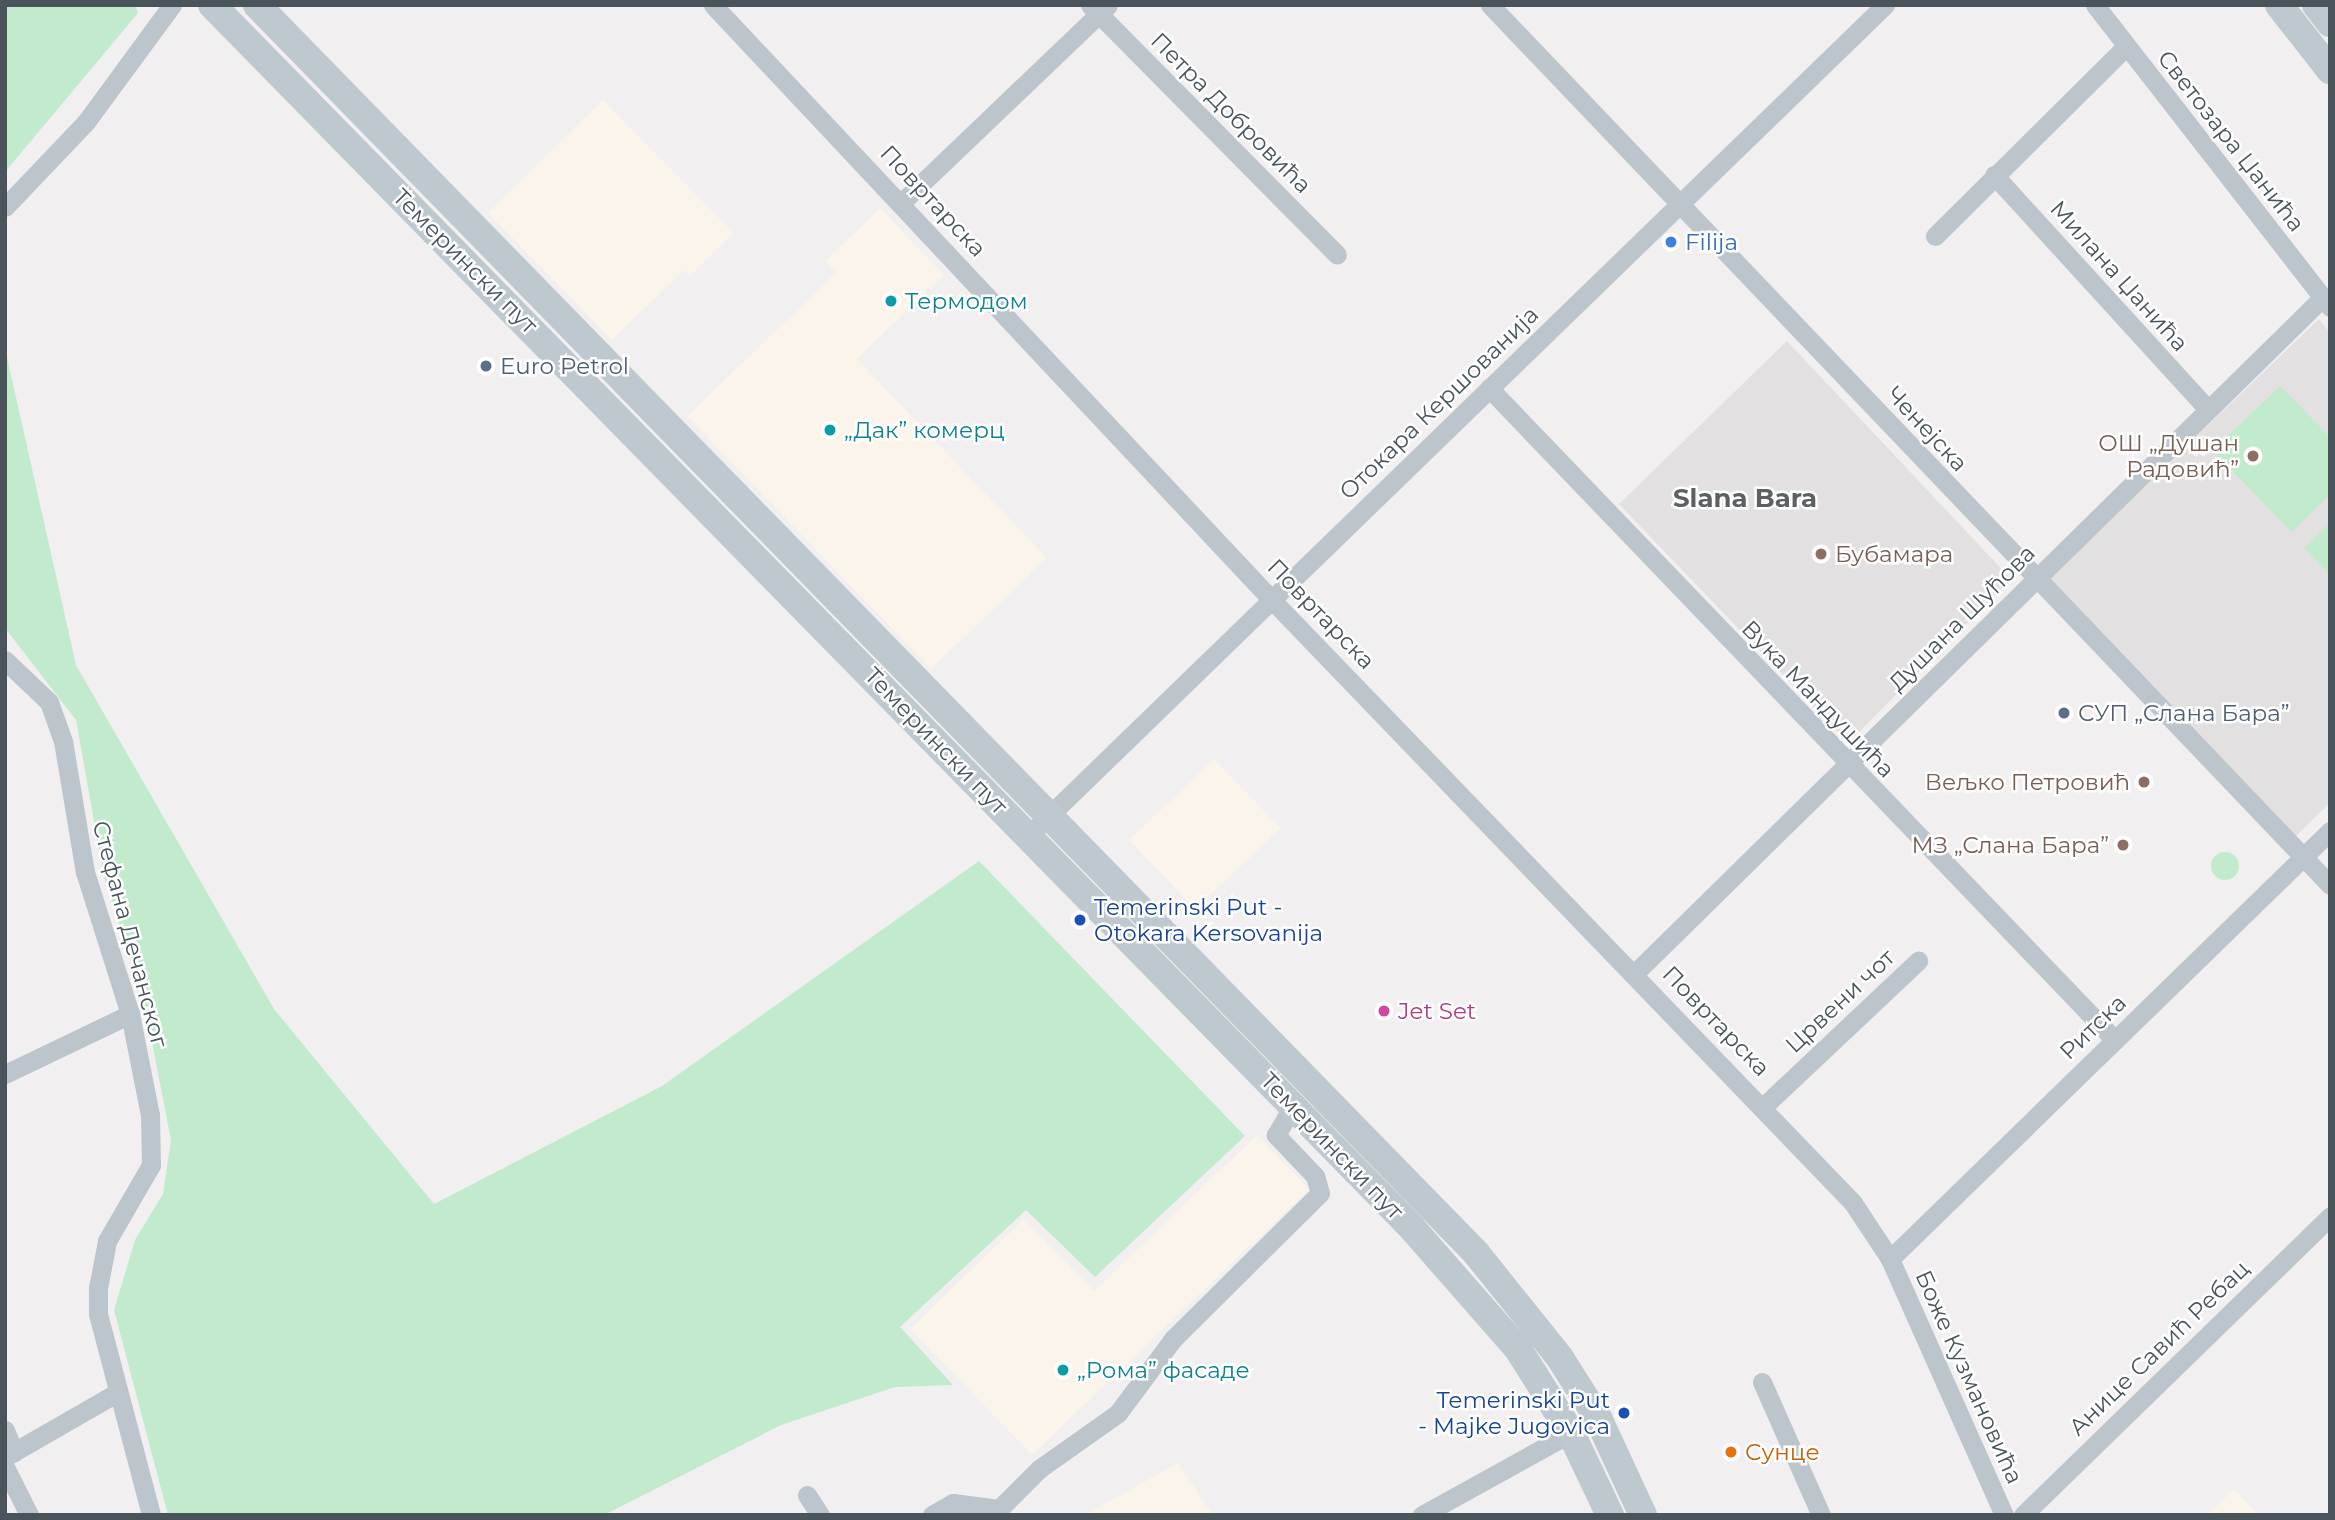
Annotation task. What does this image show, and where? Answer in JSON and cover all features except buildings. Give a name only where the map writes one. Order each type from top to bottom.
[{"type":"main road","name":"Темерински пут","points":[[212,5],[1038,827],[1476,1253],[1560,1358],[1598,1419],[1643,1515]]},
{"type":"main road","name":"Темерински пут","points":[[257,5],[1038,827],[1500,1326],[1571,1433],[1609,1515]]},
{"type":"main road","points":[[2279,5],[2330,70]]},
{"type":"main road","points":[[2316,5],[2330,23]]},
{"type":"street","points":[[5,207],[86,122],[172,5]]},
{"type":"street","name":"Повртарска","points":[[713,5],[1272,600],[1764,1106],[1853,1203],[1890,1259]]},
{"type":"street","name":"Ченејска","points":[[1490,5],[1681,203],[2035,580],[2330,885]]},
{"type":"street","name":"Отокара Кершованија","points":[[1038,827],[1885,5]]},
{"type":"street","name":"Светозара Џанића","points":[[2095,5],[2326,302]]},
{"type":"street","points":[[901,203],[1099,8]]},
{"type":"street","name":"Петра Добровића","points":[[1099,8],[1338,255]]},
{"type":"street","points":[[1935,236],[2126,46]]},
{"type":"street","name":"Милана Џанића","points":[[1994,175],[2208,409]]},
{"type":"street","name":"Душана Шућова","points":[[1636,972],[2208,409],[2326,302]]},
{"type":"street","name":"Вука Мандушића","points":[[1489,388],[1847,766],[2115,1040]]},
{"type":"street","name":"Стефана Дечанског","points":[[5,660],[49,702],[63,741],[85,872],[130,1014],[152,1142],[147,1178],[107,1241],[98,1288],[118,1392],[151,1515]]},
{"type":"street","name":"Ритска","points":[[1890,1259],[2330,831]]},
{"type":"street","name":"Црвени чот","points":[[1764,1106],[1918,961]]},
{"type":"street","points":[[5,1074],[130,1014]]},
{"type":"street","points":[[932,1515],[953,1503],[999,1509],[1039,1469],[1118,1413],[1173,1339],[1320,1193],[1315,1176],[1276,1135],[1293,1105]]},
{"type":"street","name":"Анице Савић Ребац","points":[[2023,1515],[2330,1216]]},
{"type":"street","name":"Боже Кузмановића","points":[[1890,1259],[2004,1515]]},
{"type":"street","points":[[1762,1382],[1821,1515]]},
{"type":"street","points":[[8,1459],[118,1392]]},
{"type":"street","points":[[1422,1515],[1598,1419]]},
{"type":"street","points":[[5,1430],[8,1459],[29,1515]]},
{"type":"street","points":[[807,1494],[820,1515]]},
{"type":"shaded area","points":[[603,100],[734,233],[690,276],[684,270],[612,340],[488,213]]},
{"type":"shaded area","points":[[880,208],[944,275],[857,359],[1047,558],[931,669],[687,416],[836,273],[825,261]]},
{"type":"shaded area","name":"ОШ „Душан Радовић”","points":[[2319,319],[2330,333],[2330,803],[2294,838],[2046,580]]},
{"type":"shaded area","points":[[1787,341],[2011,579],[1848,743],[1619,504]]},
{"type":"shaded area","points":[[1214,759],[1281,828],[1195,909],[1129,840]]},
{"type":"shaded area","points":[[1257,1135],[1309,1189],[1032,1455],[910,1329],[1024,1219],[1094,1291]]},
{"type":"shaded area","points":[[1178,1463],[1213,1515],[1085,1515]]},
{"type":"shaded area","points":[[2234,1489],[2259,1515],[2207,1515]]},
{"type":"green space","points":[[5,5],[135,5],[138,13],[5,172]]},
{"type":"green space","points":[[5,348],[76,665],[274,1009],[434,1204],[662,1086],[979,861],[1245,1136],[1095,1277],[1026,1210],[900,1327],[953,1385],[895,1387],[781,1425],[604,1515],[168,1515],[114,1310],[135,1240],[163,1194],[171,1140],[144,1001],[104,877],[76,720],[5,628]]},
{"type":"green space","points":[[2280,386],[2330,437],[2330,495],[2292,532],[2213,451]]},
{"type":"green space","points":[[2330,523],[2330,575],[2304,548]]},
{"type":"green space","points":[[2225,852],[2235,856],[2239,866],[2235,876],[2225,880],[2215,876],[2211,866],[2215,856]]},
{"type":"place","name":"Filija","points":[[1671,242]]},
{"type":"place","name":"Термодом","points":[[891,301]]},
{"type":"place","name":"Euro Petrol","points":[[486,366]]},
{"type":"place","name":"„Дак” комерц","points":[[830,430]]},
{"type":"place","name":"ОШ „Душан Радовић”","points":[[2253,456]]},
{"type":"place","name":"Бубамара","points":[[1821,554]]},
{"type":"place","name":"СУП „Слана Бара”","points":[[2064,713]]},
{"type":"place","name":"Вељко Петровић","points":[[2144,782]]},
{"type":"place","name":"МЗ „Слана Бара”","points":[[2123,845]]},
{"type":"place","name":"Temerinski Put - Otokara Kersovanija","points":[[1080,920]]},
{"type":"place","name":"Jet Set","points":[[1384,1011]]},
{"type":"place","name":"„Рома” фасаде","points":[[1063,1370]]},
{"type":"place","name":"Temerinski Put - Majke Jugovica","points":[[1624,1413]]},
{"type":"place","name":"Сунце","points":[[1731,1452]]},
{"type":"district","name":"Slana Bara","points":[[1745,499]]}]
